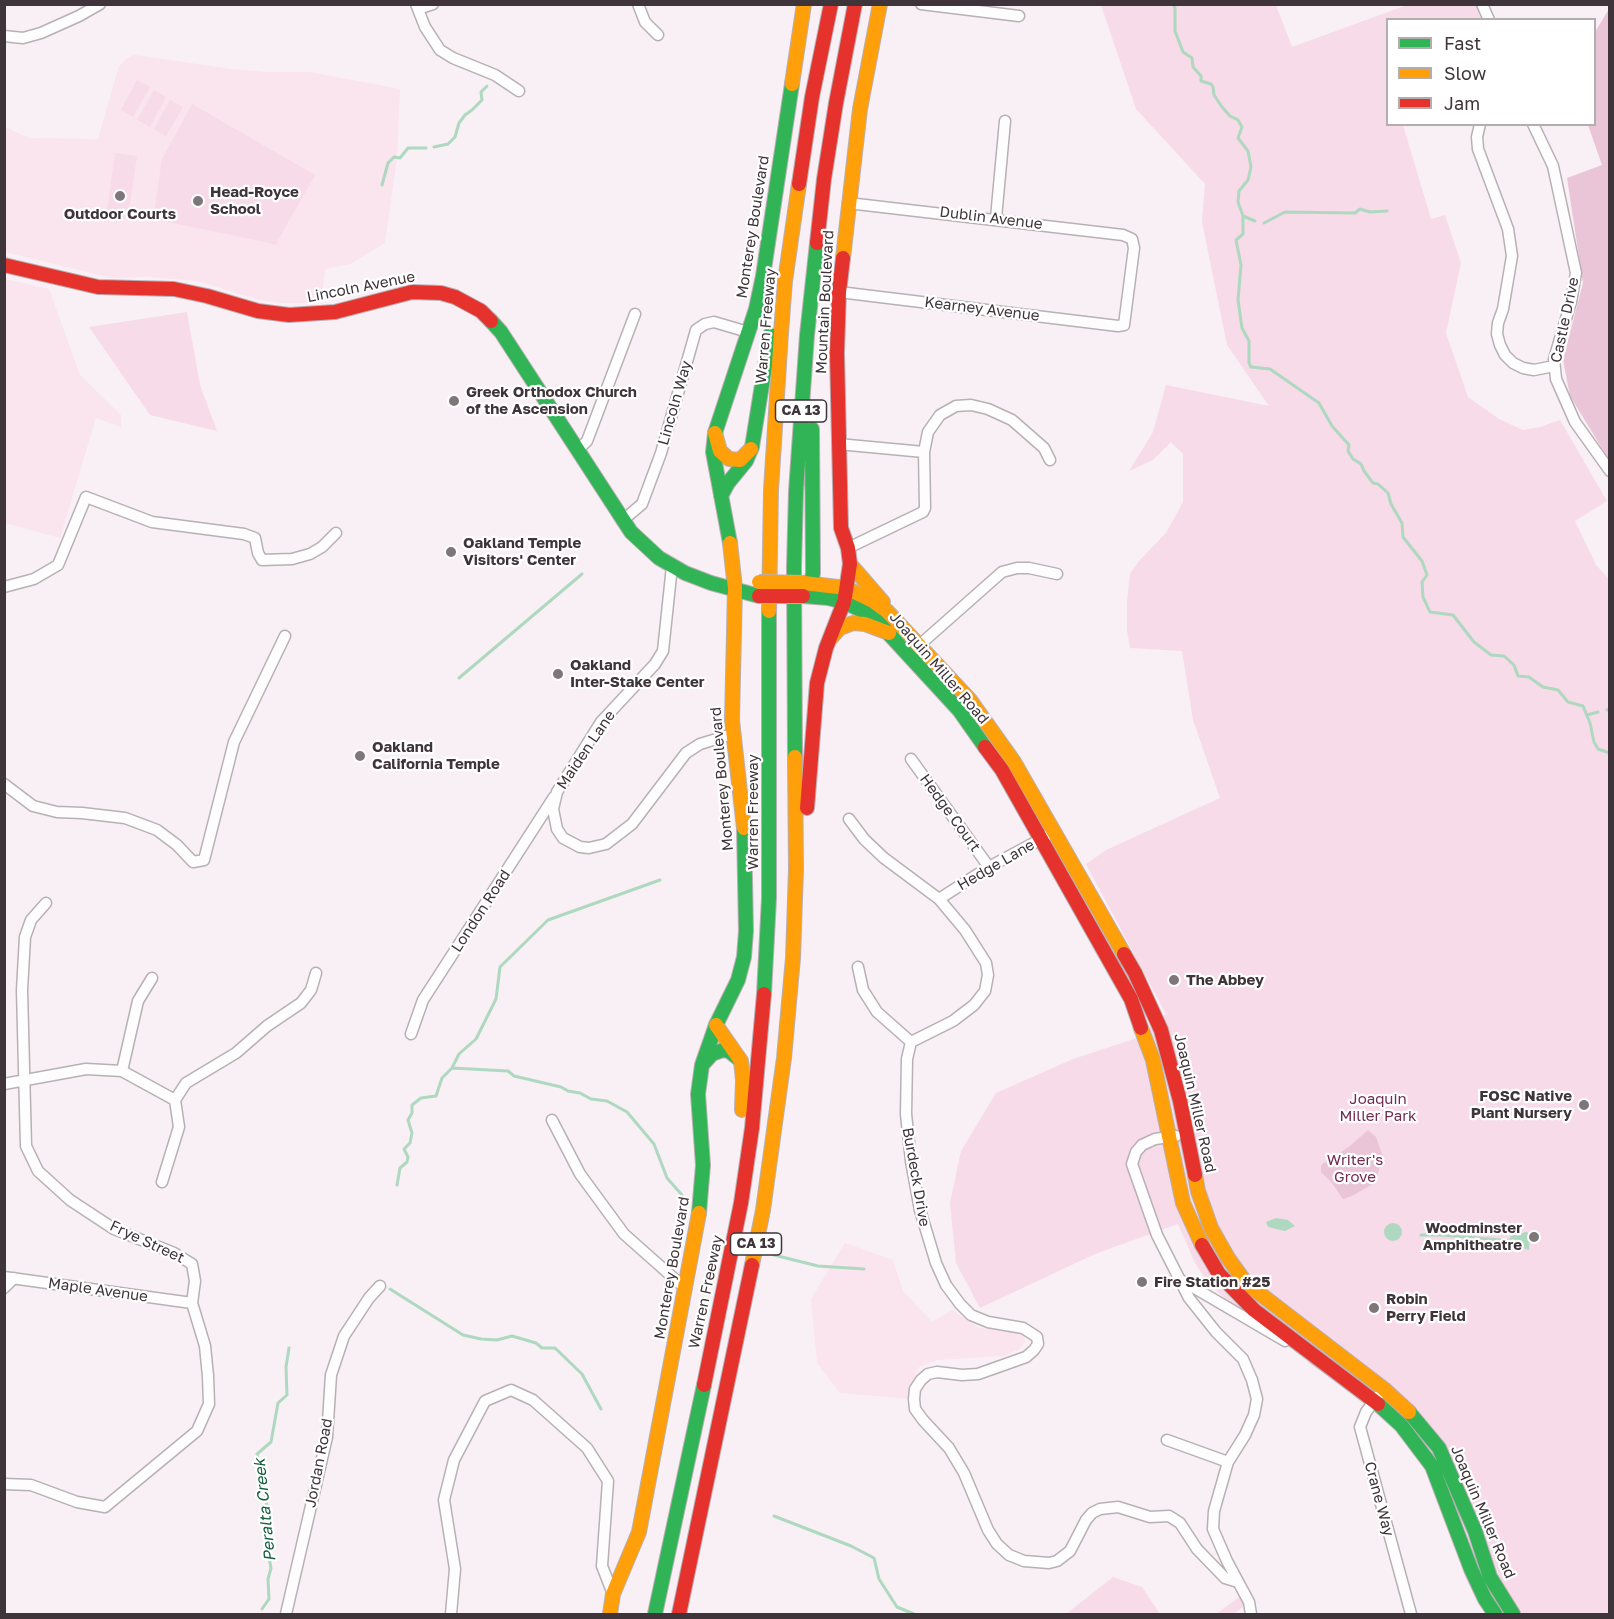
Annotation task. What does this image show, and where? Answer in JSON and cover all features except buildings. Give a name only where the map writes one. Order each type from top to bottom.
[{"type":"main road","name":"Monterey Boulevard","points":[[610,1614],[612,1594],[639,1532],[686,1288],[702,1189],[703,1165],[698,1108],[702,1065],[716,1025],[738,980],[746,945],[745,833],[731,705],[735,588],[732,548],[713,452],[715,433],[756,309],[763,276],[804,4]]},
{"type":"main road","name":"Warren Freeway","points":[[655,1614],[724,1289],[741,1203],[752,1128],[766,978],[770,819],[771,490],[785,281],[812,98],[831,4]]},
{"type":"main road","name":"CA 13","points":[[679,1614],[763,1210],[774,1137],[792,969],[796,869],[794,577],[796,491],[807,334],[815,255],[836,103],[855,4]]},
{"type":"main road","name":"Mountain Boulevard","points":[[796,869],[804,848],[817,683],[826,648],[845,595],[850,564],[841,528],[838,444],[839,292],[860,109],[880,4]]},
{"type":"main road","points":[[806,587],[814,558],[812,447],[815,255]]},
{"type":"main road","name":"Lincoln Avenue","points":[[4,265],[98,286],[174,289],[258,311],[289,315],[335,312],[412,292],[434,292],[455,297],[481,311],[501,332],[622,521],[647,548],[672,566],[711,584],[759,589],[806,587],[828,598],[845,595]]},
{"type":"main road","points":[[721,496],[728,483],[746,461],[752,447],[775,304],[785,281]]},
{"type":"main road","points":[[715,433],[720,451],[729,459],[744,458],[752,447]]},
{"type":"main road","points":[[850,564],[900,624]]},
{"type":"main road","name":"Joaquin Miller Road","points":[[845,595],[873,601],[900,624],[970,700],[1014,762],[1135,973],[1161,1030],[1180,1101],[1198,1191],[1211,1228],[1228,1258],[1246,1283],[1262,1297],[1384,1389],[1413,1415],[1439,1448],[1475,1530],[1490,1577],[1514,1614]]},
{"type":"main road","name":"Joaquin Miller Road","points":[[845,595],[889,633],[959,710],[1002,770],[1131,999],[1153,1060],[1171,1137],[1183,1203],[1196,1233],[1219,1274],[1254,1310],[1374,1401],[1401,1425],[1432,1466],[1471,1569],[1495,1614]]},
{"type":"main road","points":[[826,648],[835,632],[846,624],[859,623],[889,633]]},
{"type":"main road","points":[[716,1025],[741,1061],[743,1080],[724,1289]]},
{"type":"main road","points":[[702,1065],[712,1054],[723,1050],[736,1055],[741,1061]]},
{"type":"street","points":[[4,36],[23,38],[40,33],[79,16],[99,4]]},
{"type":"street","points":[[433,4],[417,7],[425,27],[440,50],[453,58],[495,75],[519,91]]},
{"type":"street","points":[[638,4],[645,22],[658,35]]},
{"type":"street","points":[[921,4],[1019,16]]},
{"type":"street","points":[[1482,4],[1488,18]]},
{"type":"street","points":[[996,218],[1005,121]]},
{"type":"street","points":[[1480,126],[1478,149],[1508,230],[1512,256],[1503,309],[1498,323],[1497,334],[1500,345],[1505,355],[1513,363],[1523,368],[1534,370],[1554,366]]},
{"type":"street","name":"Castle Drive","points":[[1534,126],[1553,166],[1576,273],[1571,303],[1554,359],[1556,380],[1575,422],[1610,471]]},
{"type":"street","name":"Dublin Avenue","points":[[848,203],[996,218],[1126,235],[1132,239],[1134,248],[1124,325]]},
{"type":"street","name":"Kearney Avenue","points":[[839,292],[1124,325]]},
{"type":"street","points":[[577,451],[587,441],[635,314]]},
{"type":"street","name":"Lincoln Way","points":[[622,521],[642,504],[661,453],[696,330],[705,324],[714,322],[748,332]]},
{"type":"street","points":[[848,549],[923,513],[925,508],[924,452],[928,432],[940,415],[956,406],[971,405],[988,408],[1012,420],[1044,448],[1050,459]]},
{"type":"street","points":[[838,444],[924,452]]},
{"type":"street","points":[[4,587],[34,579],[58,565],[86,496],[152,522],[244,534],[255,538],[262,560],[292,559],[310,554],[322,547],[336,533]]},
{"type":"street","name":"Maiden Lane","points":[[672,566],[663,651],[655,664],[601,722],[557,792],[553,809],[554,820],[563,838],[580,847],[589,848],[606,844],[632,824],[686,753],[700,744],[733,734]]},
{"type":"street","points":[[908,656],[1002,572],[1029,568],[1058,574]]},
{"type":"street","points":[[4,784],[33,806],[57,812],[125,818],[157,830],[194,862],[204,860],[234,742],[285,636]]},
{"type":"street","name":"Hedge Court","points":[[911,759],[989,867]]},
{"type":"street","name":"London Road","points":[[411,1034],[423,1000],[557,792]]},
{"type":"street","points":[[849,819],[884,858],[939,899],[979,950],[986,963],[988,975],[985,991],[974,1005],[953,1021],[911,1042],[877,1012],[863,990],[858,967]]},
{"type":"street","name":"Hedge Lane","points":[[939,899],[989,867],[1054,831]]},
{"type":"street","name":"Frye Street","points":[[4,1484],[32,1485],[77,1502],[105,1507],[197,1431],[209,1404],[205,1346],[192,1303],[195,1281],[192,1264],[174,1253],[114,1229],[70,1200],[38,1171],[26,1146],[22,990],[25,938],[31,920],[46,903]]},
{"type":"street","points":[[162,1182],[179,1127],[175,1100],[186,1083],[236,1053],[267,1026],[301,1003],[311,990],[316,973]]},
{"type":"street","points":[[122,1071],[138,1001],[152,978]]},
{"type":"street","name":"Burdeck Drive","points":[[911,1042],[907,1059],[906,1114],[920,1210],[936,1263],[946,1285],[971,1315],[988,1322],[1023,1328],[1037,1337],[1038,1344],[1026,1357],[978,1374],[937,1372],[928,1374],[915,1389],[915,1409],[950,1448],[964,1473],[988,1530],[997,1544],[1009,1555],[1024,1561],[1049,1563],[1064,1557],[1070,1551],[1086,1520],[1100,1509],[1118,1508],[1150,1517],[1169,1516],[1180,1523],[1197,1549],[1225,1578],[1238,1582]]},
{"type":"street","points":[[4,1084],[86,1069],[122,1071],[175,1100]]},
{"type":"street","points":[[552,1120],[580,1174],[624,1234],[686,1288]]},
{"type":"street","points":[[1185,1134],[1155,1139],[1143,1144],[1136,1152],[1132,1164],[1157,1235],[1189,1298],[1204,1318],[1243,1359],[1252,1380],[1257,1399],[1254,1415],[1245,1435],[1228,1462],[1214,1511],[1213,1528],[1227,1561],[1249,1602],[1251,1614]]},
{"type":"street","points":[[4,1288],[9,1277]]},
{"type":"street","name":"Maple Avenue","points":[[9,1277],[192,1303]]},
{"type":"street","points":[[1179,1279],[1326,1365]]},
{"type":"street","name":"Jordan Road","points":[[286,1614],[327,1437],[331,1376],[344,1336],[369,1298],[380,1286]]},
{"type":"street","name":"Crane Way","points":[[1384,1389],[1374,1401],[1360,1427],[1411,1614]]},
{"type":"street","points":[[451,1614],[455,1569],[444,1500],[454,1460],[485,1401],[511,1390],[533,1400],[587,1448],[608,1481],[602,1566],[612,1594]]},
{"type":"street","points":[[1167,1440],[1228,1462]]},
{"type":"shaded area","name":"Head-Royce School","points":[[135,55],[231,69],[310,72],[400,89],[397,158],[385,243],[350,264],[325,269],[321,303],[281,303],[260,300],[197,281],[149,277],[112,278],[5,252],[5,127],[29,138],[98,139],[119,66],[127,58]]},
{"type":"shaded area","points":[[5,279],[49,289],[80,375],[121,415],[121,427],[96,418],[60,538],[5,523]]},
{"type":"shaded area","points":[[1276,1218],[1288,1220],[1295,1226],[1285,1231],[1268,1227],[1266,1222]]},
{"type":"shaded area","points":[[1393,1223],[1399,1226],[1402,1232],[1399,1238],[1393,1241],[1387,1238],[1384,1232],[1387,1226]]},
{"type":"shaded area","points":[[1530,1233],[1529,1250],[1511,1244],[1509,1239],[1511,1236]]},
{"type":"shaded area","points":[[845,1243],[893,1260],[903,1291],[932,1322],[952,1310],[979,1328],[1017,1331],[1024,1335],[1025,1342],[1019,1349],[1005,1356],[937,1360],[917,1368],[910,1399],[840,1393],[817,1363],[811,1299]]},
{"type":"green space","name":"Joaquin Miller Park","points":[[1101,5],[1276,5],[1292,47],[1407,5],[1482,5],[1488,18],[1386,18],[1386,126],[1403,126],[1431,219],[1445,215],[1461,263],[1446,333],[1468,397],[1499,419],[1523,430],[1560,420],[1607,501],[1575,521],[1596,565],[1610,580],[1609,1614],[1487,1614],[1477,1601],[1465,1576],[1440,1497],[1421,1463],[1394,1428],[1353,1394],[1307,1362],[1324,1365],[1247,1318],[1209,1284],[1195,1263],[1178,1224],[1095,1254],[980,1308],[956,1263],[950,1203],[961,1151],[996,1093],[1073,1059],[1134,1039],[1166,1014],[1086,864],[1106,850],[1220,798],[1193,720],[1182,651],[1130,648],[1127,630],[1130,574],[1139,561],[1166,533],[1183,502],[1183,454],[1171,442],[1153,460],[1129,471],[1153,432],[1166,385],[1269,406],[1227,345],[1202,222],[1205,184],[1136,109]]},
{"type":"green space","points":[[1609,9],[1609,460],[1570,396],[1563,360],[1583,283],[1567,178],[1602,165],[1588,126],[1596,126],[1596,30]]},
{"type":"green space","points":[[137,80],[150,87],[133,117],[121,110]]},
{"type":"green space","points":[[154,90],[166,97],[150,127],[137,120]]},
{"type":"green space","points":[[170,100],[183,107],[166,136],[154,129]]},
{"type":"green space","points":[[192,104],[315,175],[277,244],[153,219],[162,159]]},
{"type":"green space","name":"Outdoor Courts","points":[[115,153],[137,156],[128,216],[114,221],[106,220]]},
{"type":"green space","points":[[187,312],[200,385],[217,431],[150,415],[89,327]]},
{"type":"green space","name":"Writer's Grove","points":[[1368,1130],[1376,1137],[1383,1157],[1375,1183],[1343,1199],[1321,1172],[1321,1165],[1350,1146]]},
{"type":"green space","points":[[1113,1577],[1142,1587],[1160,1614],[1066,1614]]},
{"type":"green space","points":[[1245,1593],[1249,1602],[1234,1614],[1216,1614]]},
{"type":"waterway","points":[[1173,4],[1175,31],[1183,52],[1192,58],[1193,67],[1201,76],[1201,81],[1211,84],[1214,95],[1222,107],[1230,116],[1238,120],[1242,127],[1238,138],[1248,151],[1251,167],[1248,180],[1239,191],[1238,202],[1243,216],[1243,234],[1236,240],[1241,265],[1238,300],[1242,328],[1249,341],[1251,367],[1270,369],[1319,403],[1332,426],[1349,445],[1348,451],[1353,459],[1361,464],[1373,483],[1378,484],[1388,493],[1391,504],[1402,523],[1403,537],[1422,561],[1427,575],[1422,582],[1423,597],[1430,612],[1453,615],[1474,642],[1491,655],[1504,656],[1514,665],[1518,676],[1529,677],[1543,687],[1558,690],[1568,702],[1583,706],[1598,749],[1610,753]]},
{"type":"waterway","points":[[434,147],[448,144],[455,137],[459,123],[482,100],[481,92],[487,86]]},
{"type":"waterway","points":[[382,185],[388,163],[394,157],[400,158],[408,148],[426,148]]},
{"type":"waterway","points":[[1264,223],[1285,212],[1355,213],[1360,209],[1370,212],[1387,211]]},
{"type":"waterway","points":[[1243,216],[1255,221]]},
{"type":"waterway","points":[[459,678],[582,574]]},
{"type":"waterway","points":[[1587,715],[1598,712]]},
{"type":"waterway","points":[[397,1185],[400,1168],[407,1162],[408,1157],[404,1149],[410,1143],[412,1133],[408,1120],[412,1113],[412,1105],[421,1098],[436,1096],[442,1078],[452,1068],[459,1054],[476,1039],[496,999],[500,967],[548,920],[660,880]]},
{"type":"waterway","points":[[452,1068],[508,1071],[514,1076],[561,1087],[591,1099],[607,1101],[627,1112],[654,1144],[667,1178],[682,1195]]},
{"type":"waterway","points":[[1421,1235],[1513,1241]]},
{"type":"waterway","points":[[774,1255],[818,1266],[864,1269]]},
{"type":"waterway","name":"Peralta Creek","points":[[390,1289],[463,1335],[497,1340],[512,1336],[536,1343],[542,1348],[555,1348],[582,1374],[601,1409]]},
{"type":"waterway","name":"Peralta Creek","points":[[262,1609],[269,1599],[268,1579],[271,1568],[264,1532],[267,1506],[257,1454],[271,1442],[278,1403],[287,1395],[286,1367],[289,1348]]},
{"type":"waterway","name":"Peralta Creek","points":[[774,1516],[851,1546],[874,1558],[879,1579],[897,1607],[914,1614]]},
{"type":"traffic: fast","points":[[730,543],[713,452],[715,433],[756,309],[792,84]]},
{"type":"traffic: fast","points":[[795,757],[796,491],[807,335],[817,243]]},
{"type":"traffic: fast","points":[[491,321],[501,332],[631,532],[659,558],[685,573],[711,583],[759,596]]},
{"type":"traffic: fast","points":[[721,496],[728,483],[746,461],[752,447],[770,335]]},
{"type":"traffic: fast","points":[[803,596],[811,583],[813,573],[812,429]]},
{"type":"traffic: fast","points":[[803,596],[844,602],[867,613],[878,622],[959,710],[985,747]]},
{"type":"traffic: fast","points":[[764,994],[769,898],[769,611]]},
{"type":"traffic: fast","points":[[699,1213],[703,1165],[698,1094],[702,1065],[716,1025],[738,980],[744,957],[746,931],[744,828]]},
{"type":"traffic: fast","points":[[702,1065],[712,1054],[723,1050],[729,1051],[739,1059]]},
{"type":"traffic: fast","points":[[655,1614],[704,1385]]},
{"type":"traffic: fast","points":[[1378,1404],[1401,1425],[1432,1466],[1471,1569],[1495,1614]]},
{"type":"traffic: fast","points":[[1409,1412],[1439,1448],[1475,1531],[1490,1577],[1513,1614]]},
{"type":"traffic: slow","points":[[792,84],[804,4]]},
{"type":"traffic: slow","points":[[843,258],[860,109],[880,4]]},
{"type":"traffic: slow","points":[[769,611],[771,490],[781,333],[785,281],[799,184]]},
{"type":"traffic: slow","points":[[715,433],[720,451],[729,459],[740,460],[751,449]]},
{"type":"traffic: slow","points":[[730,543],[735,588],[732,720],[744,828]]},
{"type":"traffic: slow","points":[[850,564],[883,602]]},
{"type":"traffic: slow","points":[[759,582],[804,583]]},
{"type":"traffic: slow","points":[[804,583],[846,588],[873,601],[887,611],[970,700],[1014,762],[1124,954]]},
{"type":"traffic: slow","points":[[831,638],[840,628],[853,623],[865,624],[889,633]]},
{"type":"traffic: slow","points":[[752,1265],[763,1210],[784,1058],[793,958],[796,869],[795,757]]},
{"type":"traffic: slow","points":[[716,1025],[741,1061],[742,1110]]},
{"type":"traffic: slow","points":[[1141,1028],[1153,1060],[1183,1203],[1202,1245]]},
{"type":"traffic: slow","points":[[1195,1175],[1211,1228],[1246,1283],[1384,1389],[1409,1412]]},
{"type":"traffic: slow","points":[[610,1614],[613,1594],[639,1532],[699,1213]]},
{"type":"traffic: jam","points":[[799,184],[812,97],[831,4]]},
{"type":"traffic: jam","points":[[817,243],[836,103],[855,4]]},
{"type":"traffic: jam","points":[[843,258],[839,292],[837,353],[841,528],[848,548],[850,564],[845,597]]},
{"type":"traffic: jam","points":[[4,265],[98,287],[174,289],[258,311],[289,315],[335,312],[412,292],[441,293],[455,297],[481,311],[491,321]]},
{"type":"traffic: jam","points":[[759,596],[803,596]]},
{"type":"traffic: jam","points":[[807,808],[817,683],[826,648],[844,602]]},
{"type":"traffic: jam","points":[[985,747],[1002,770],[1131,999],[1141,1028]]},
{"type":"traffic: jam","points":[[1124,954],[1161,1030],[1180,1101],[1195,1175]]},
{"type":"traffic: jam","points":[[704,1385],[741,1203],[752,1128],[764,994]]},
{"type":"traffic: jam","points":[[1202,1245],[1219,1274],[1254,1310],[1378,1404]]},
{"type":"traffic: jam","points":[[679,1614],[752,1265]]},
{"type":"place","name":"Outdoor Courts","points":[[120,196]]},
{"type":"place","name":"Head-Royce School","points":[[198,201]]},
{"type":"place","name":"Greek Orthodox Church of the Ascension","points":[[454,401]]},
{"type":"place","name":"Oakland Temple Visitors' Center","points":[[451,552]]},
{"type":"place","name":"Oakland Inter-Stake Center","points":[[558,674]]},
{"type":"place","name":"Oakland California Temple","points":[[360,756]]},
{"type":"place","name":"The Abbey","points":[[1174,980]]},
{"type":"place","name":"FOSC Native Plant Nursery","points":[[1584,1105]]},
{"type":"place","name":"Woodminster Amphitheatre","points":[[1534,1237]]},
{"type":"place","name":"Fire Station #25","points":[[1142,1282]]},
{"type":"place","name":"Robin Perry Field","points":[[1374,1308]]}]
